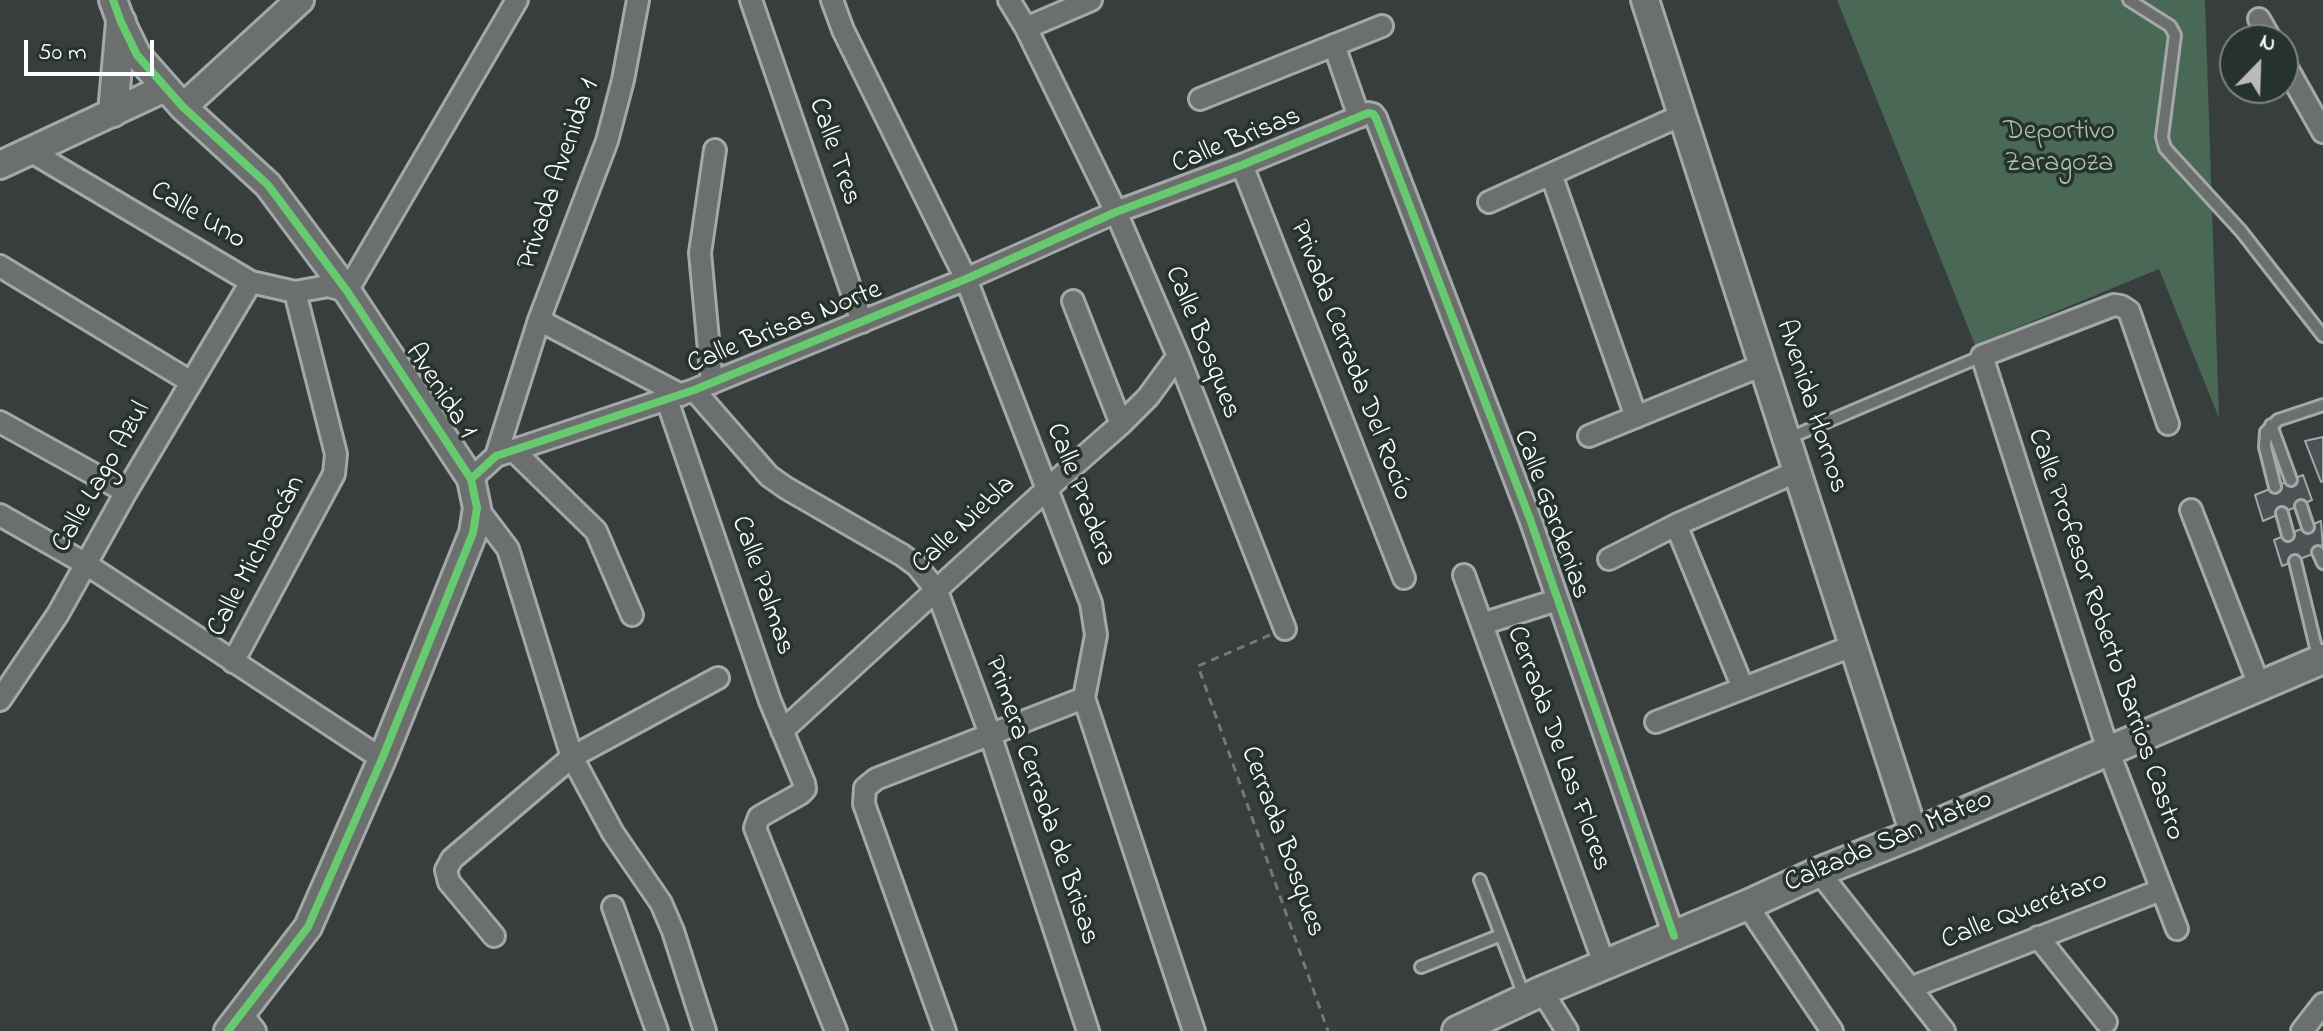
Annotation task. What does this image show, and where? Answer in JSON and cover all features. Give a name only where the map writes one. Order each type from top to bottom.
[{"type":"main road","points":[[113,112],[117,11]]},
{"type":"main road","name":"Calzada San Mateo","points":[[1457,1031],[1819,872],[2321,660]]},
{"type":"street","points":[[0,165],[113,112],[174,97],[300,0]]},
{"type":"street","points":[[347,291],[517,0]]},
{"type":"street","name":"Privada Avenida 1","points":[[505,454],[539,320],[607,141],[623,80],[638,0]]},
{"type":"street","name":"Calle Tres","points":[[751,0],[862,322]]},
{"type":"street","name":"Calle Pradera","points":[[832,0],[843,30],[966,279],[1091,603],[1096,635],[1084,698],[1194,1031]]},
{"type":"street","name":"Calle Bosques","points":[[1009,0],[1026,28],[1116,212],[1178,356],[1285,629]]},
{"type":"street","points":[[1026,28],[1091,0]]},
{"type":"street","name":"Avenida Hornos","points":[[1645,0],[1914,834]]},
{"type":"street","name":"Avenida 1","points":[[117,11],[137,55],[174,97],[268,185],[347,291],[471,479],[477,508],[473,533],[382,759],[308,927],[241,1025]]},
{"type":"street","points":[[2259,19],[2262,24]]},
{"type":"street","points":[[1200,99],[1382,26]]},
{"type":"street","name":"Calle Gardenias","points":[[1334,45],[1366,115],[1376,118],[1530,519],[1674,936]]},
{"type":"street","points":[[2299,89],[2323,132]]},
{"type":"street","name":"Calle Brisas","points":[[1116,212],[1366,115]]},
{"type":"street","points":[[1489,202],[1682,115]]},
{"type":"street","name":"Calle Palmas","points":[[715,150],[700,253],[689,392],[782,731],[805,789],[759,817],[755,828],[836,1031]]},
{"type":"street","name":"Calle Uno","points":[[30,151],[251,282],[295,292],[328,286],[347,291]]},
{"type":"street","name":"Privada Cerrada Del Rocío","points":[[1242,165],[1404,578]]},
{"type":"street","points":[[1551,174],[1636,417]]},
{"type":"street","name":"Calle Brisas Norte","points":[[471,479],[505,454],[689,392],[966,279],[1116,212]]},
{"type":"street","points":[[0,266],[191,382]]},
{"type":"street","name":"Calle Lago Azul","points":[[0,700],[58,614],[126,492],[251,282]]},
{"type":"street","name":"Calle Michoacán","points":[[233,662],[334,474],[336,454],[295,292]]},
{"type":"street","points":[[1073,301],[1121,424]]},
{"type":"street","points":[[1982,356],[2114,305],[2121,306],[2129,311],[2168,424]]},
{"type":"street","points":[[539,320],[689,392],[769,476],[902,555],[917,566],[937,591]]},
{"type":"street","name":"Calle Niebla","points":[[782,731],[1121,424],[1148,397],[1178,356]]},
{"type":"street","name":"Calle Profesor Roberto Barrios Castro","points":[[1982,356],[2108,750],[2177,929]]},
{"type":"street","points":[[1589,436],[1763,365]]},
{"type":"street","points":[[0,422],[126,492]]},
{"type":"street","points":[[505,454],[596,531],[632,615]]},
{"type":"street","points":[[1609,559],[1676,525],[1798,471]]},
{"type":"street","points":[[477,508],[508,549],[572,757],[613,833],[661,903],[705,1031]]},
{"type":"street","points":[[2191,510],[2259,685]]},
{"type":"street","points":[[0,515],[86,564],[382,759]]},
{"type":"street","points":[[1676,525],[1743,688]]},
{"type":"street","points":[[1464,575],[1482,624]]},
{"type":"street","name":"Primera Cerrada de Brisas","points":[[937,591],[990,734],[1088,1031]]},
{"type":"street","name":"Cerrada De Las Flores","points":[[1557,600],[1482,624],[1605,966]]},
{"type":"street","points":[[1656,722],[1855,645]]},
{"type":"street","points":[[494,936],[449,882],[446,870],[452,859],[572,757],[718,678]]},
{"type":"street","points":[[945,1031],[864,804],[865,788],[876,779],[1084,698]]},
{"type":"street","points":[[1819,872],[1944,1031]]},
{"type":"street","name":"Calle Querétaro","points":[[1910,988],[2161,890]]},
{"type":"street","points":[[1747,905],[1832,1031]]},
{"type":"street","points":[[613,907],[657,1031]]},
{"type":"street","points":[[2038,937],[2106,1022]]},
{"type":"street","points":[[1534,995],[1567,1031]]},
{"type":"street","points":[[2302,1031],[2323,1004]]},
{"type":"lane","points":[[2129,0],[2170,26],[2175,35],[2162,137],[2165,148],[2241,231],[2323,336]]},
{"type":"lane","points":[[1787,438],[1982,356]]},
{"type":"lane","points":[[2275,487],[2265,447],[2266,432],[2278,420],[2323,405]]},
{"type":"lane","points":[[2271,425],[2291,480]]},
{"type":"lane","points":[[2301,506],[2308,527]]},
{"type":"lane","points":[[2282,513],[2288,535]]},
{"type":"lane","points":[[2318,552],[2323,563]]},
{"type":"lane","points":[[2295,561],[2321,660]]},
{"type":"lane","points":[[2312,626],[2323,621]]},
{"type":"lane","points":[[1480,880],[1501,935],[1534,995]]},
{"type":"lane","points":[[1421,967],[1501,935]]},
{"type":"green space","name":"Deportivo Zaragoza","points":[[1837,0],[2205,0],[2219,418],[2159,269],[1975,345]]},
{"type":"building","points":[[2323,437],[2323,481],[2321,482],[2305,441]]},
{"type":"building","points":[[2303,475],[2312,500],[2263,521],[2255,495]]},
{"type":"building","points":[[2321,521],[2323,550],[2282,566],[2274,540]]},
{"type":"cycle path","points":[[113,0],[137,55],[183,107],[268,185],[347,291],[471,479],[477,508],[473,533],[382,759],[308,927],[228,1031]]},
{"type":"cycle path","points":[[471,479],[496,456],[694,390],[966,279],[1116,212],[1368,113],[1373,114],[1530,519],[1674,936]]}]
